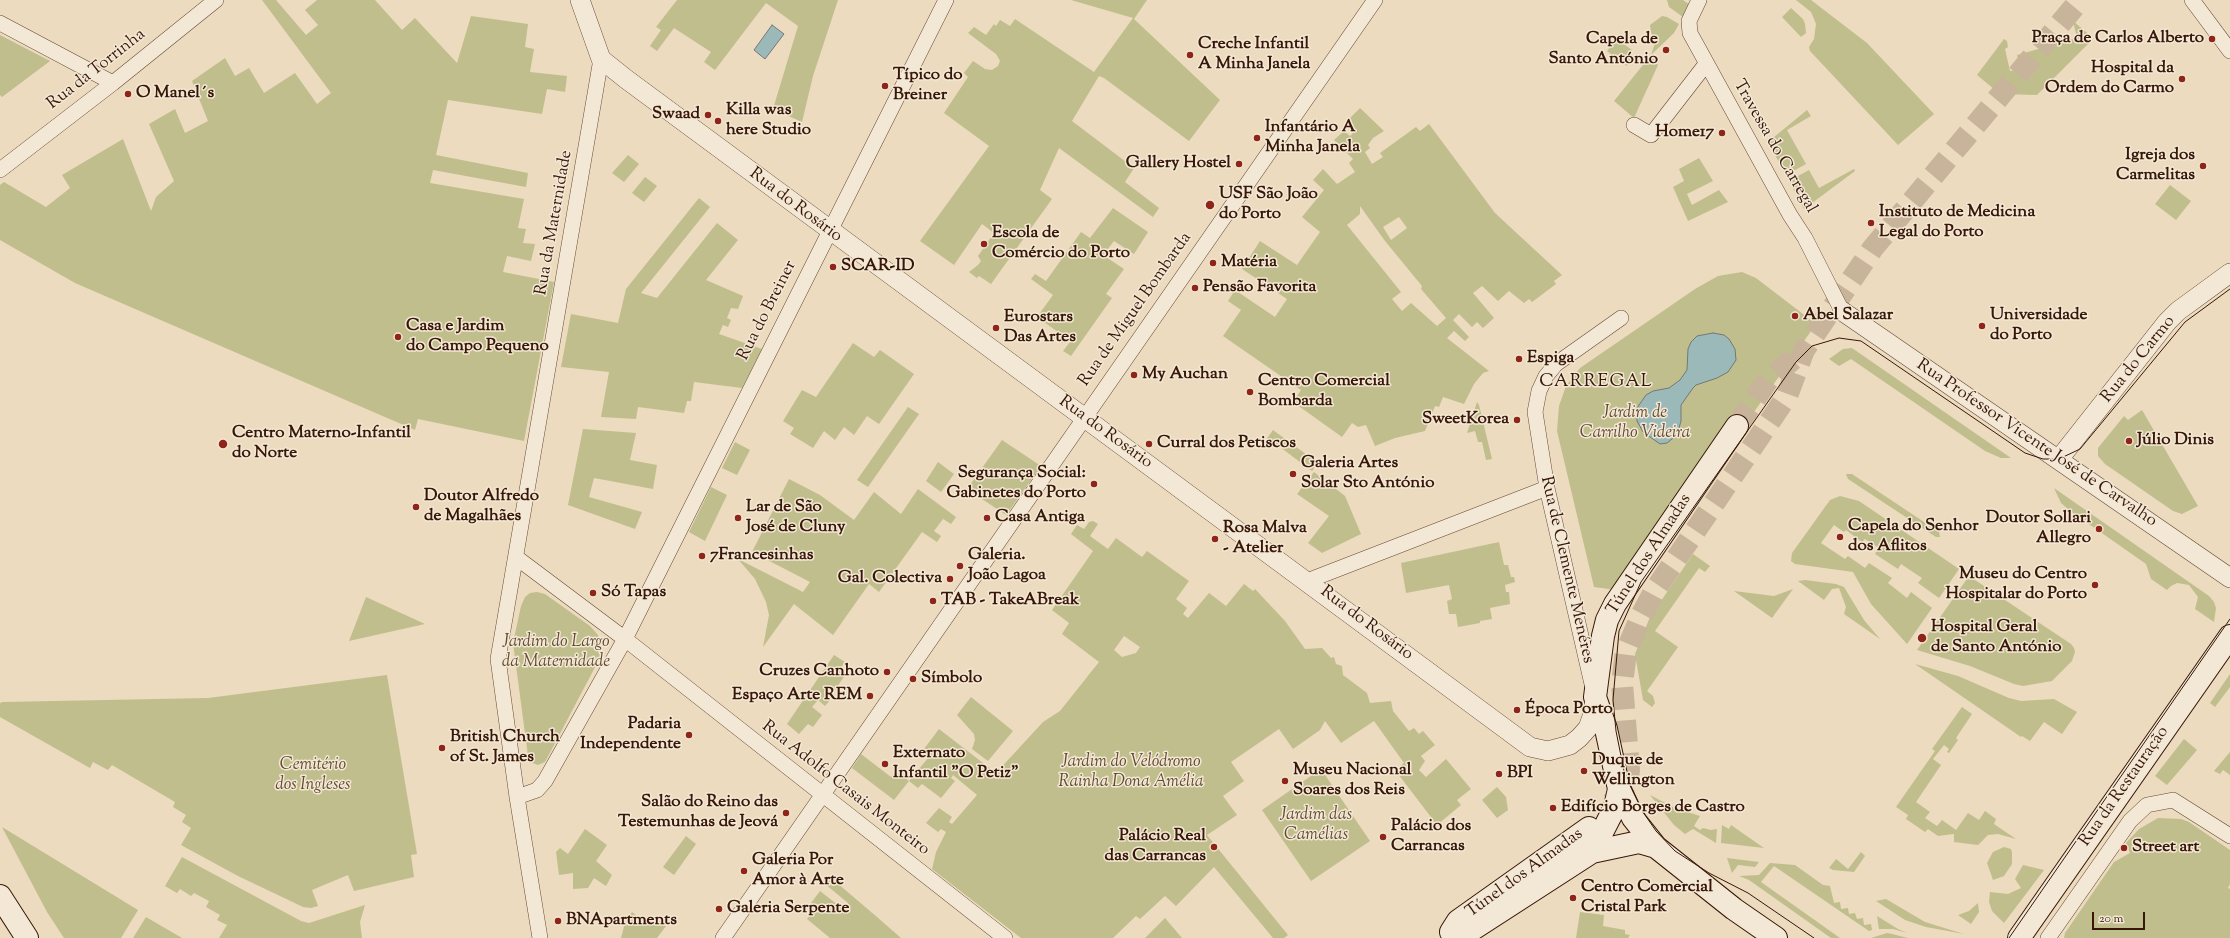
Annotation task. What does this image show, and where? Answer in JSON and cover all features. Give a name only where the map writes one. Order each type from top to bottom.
[{"type":"main road","name":"Túnel dos Almadas","points":[[1595,697],[1603,636],[1607,620],[1615,604],[1736,426]]},
{"type":"main road","name":"Rua da Restauração","points":[[2019,938],[2230,636]]},
{"type":"main road","name":"Rua de Clemente Menéres","points":[[1595,697],[1606,729],[1619,789],[1633,818],[1656,847]]},
{"type":"main road","points":[[1592,852],[1615,807],[1619,789]]},
{"type":"main road","name":"Túnel dos Almadas","points":[[1446,938],[1458,921],[1589,828]]},
{"type":"main road","points":[[1459,938],[1592,852],[1639,842],[1656,847],[1734,909],[1776,938]]},
{"type":"main road","points":[[0,896],[27,938]]},
{"type":"street","name":"Rua da Torrinha","points":[[0,170],[113,83],[216,0]]},
{"type":"street","points":[[580,0],[601,59]]},
{"type":"street","name":"Rua do Breiner","points":[[517,797],[537,790],[545,781],[625,639],[946,0]]},
{"type":"street","name":"Rua de Miguel Bombarda","points":[[723,938],[1375,0]]},
{"type":"street","name":"Travessa do Carregal","points":[[1699,0],[1689,21],[1688,28],[1706,64],[1790,215],[1805,238],[1842,311]]},
{"type":"street","points":[[2193,1],[2230,51]]},
{"type":"street","points":[[0,23],[113,83]]},
{"type":"street","name":"Rua do Rosário","points":[[601,59],[830,232],[1307,581],[1530,747],[1548,751],[1570,745],[1588,728],[1593,714],[1595,697]]},
{"type":"street","name":"Rua da Maternidade","points":[[540,938],[517,797],[498,659],[517,558],[601,59]]},
{"type":"street","points":[[1634,125],[1651,135],[1706,64]]},
{"type":"street","name":"Rua do Carmo","points":[[2059,459],[2167,322],[2178,311],[2230,273]]},
{"type":"street","name":"Rua Professor Vicente José de Carvalho","points":[[1842,311],[2230,578]]},
{"type":"street","name":"Rua de Clemente Menéres","points":[[1595,697],[1547,488],[1535,412],[1539,391],[1546,376],[1556,364],[1621,318]]},
{"type":"street","points":[[1307,581],[1547,488]]},
{"type":"street","name":"Rua Adolfo Casais Monteiro","points":[[517,558],[625,639],[821,795],[1005,938]]},
{"type":"street","points":[[2052,935],[2130,821],[2147,805],[2173,800],[2230,836]]},
{"type":"green space","points":[[262,0],[276,0],[306,35],[318,25],[305,10],[317,0],[375,0],[402,30],[415,18],[457,63],[471,16],[528,24],[525,47],[534,49],[530,72],[567,76],[565,92],[547,89],[542,114],[448,100],[436,155],[528,173],[526,187],[433,170],[430,183],[524,199],[518,228],[526,229],[523,243],[535,244],[531,261],[507,256],[503,272],[554,282],[524,441],[418,419],[415,430],[75,283],[0,240],[0,185],[4,182],[46,207],[70,188],[62,175],[123,139],[151,211],[156,197],[174,181],[149,124],[175,109],[185,133],[208,121],[192,81],[225,58],[235,76],[249,68],[264,93],[295,73],[317,104],[331,93]]},
{"type":"green space","points":[[677,0],[838,0],[813,76],[802,122],[773,109],[798,26],[766,3],[715,70],[704,62],[711,52],[674,28],[657,51],[650,46],[661,30],[656,27]]},
{"type":"green space","points":[[1071,0],[1147,0],[1134,19],[1220,100],[1189,141],[1104,78],[1099,76],[1072,121],[1134,168],[1125,182],[1159,208],[1153,217],[1059,148],[1040,190],[1052,199],[991,284],[979,276],[977,278],[969,272],[981,261],[978,256],[994,233],[982,224],[954,265],[920,241],[989,146],[944,113],[968,77],[964,73],[973,61],[985,69],[992,70],[998,66],[1000,61],[996,54],[968,33],[974,27],[986,35],[994,24],[996,26],[1000,20],[1010,26],[1015,19],[1094,72],[1133,18]]},
{"type":"green space","points":[[1667,0],[1683,0],[1690,5],[1683,17],[1669,7]]},
{"type":"green space","points":[[1796,0],[1811,0],[1867,43],[1934,114],[1898,145],[1810,51],[1809,47],[1814,39],[1816,24],[1811,12]]},
{"type":"green space","points":[[1791,8],[1803,19],[1805,24],[1806,33],[1801,37],[1782,17]]},
{"type":"green space","points":[[1662,16],[1667,17],[1679,24],[1674,33],[1651,55],[1655,43],[1650,25]]},
{"type":"green space","points":[[2073,21],[2092,37],[2092,40],[2037,95],[2000,94],[1977,75],[2004,39],[2007,41],[2008,47],[2005,49],[2010,71],[2020,69],[2017,55],[2077,38]]},
{"type":"green space","points":[[0,35],[50,61],[2,97],[0,95]]},
{"type":"green space","points":[[1615,42],[1625,45],[1632,50],[1632,59],[1627,66],[1607,51]]},
{"type":"green space","points":[[1651,55],[1658,65],[1634,118],[1614,101]]},
{"type":"green space","points":[[1360,108],[1384,131],[1373,138],[1368,145],[1370,148],[1365,152],[1372,164],[1383,157],[1380,153],[1416,127],[1420,131],[1429,124],[1495,213],[1562,275],[1554,281],[1556,284],[1532,302],[1529,299],[1524,303],[1509,291],[1498,301],[1482,286],[1473,293],[1494,318],[1483,328],[1477,322],[1472,327],[1459,314],[1453,320],[1469,337],[1465,341],[1454,331],[1447,338],[1489,371],[1483,373],[1474,384],[1464,404],[1443,397],[1439,407],[1435,406],[1425,431],[1395,438],[1375,446],[1366,425],[1358,427],[1352,423],[1342,437],[1293,402],[1301,390],[1223,336],[1241,310],[1228,301],[1235,290],[1275,317],[1287,299],[1242,269],[1260,241],[1297,265],[1320,232],[1302,217],[1324,190],[1313,180],[1323,169],[1337,184],[1355,172],[1349,163],[1353,159],[1334,140],[1344,131],[1350,136],[1356,130],[1347,121]],"holes":[[[1360,206],[1385,241],[1422,286],[1421,289],[1446,318],[1437,326],[1411,303],[1402,311],[1392,299],[1401,292],[1347,225],[1360,214]],[[1399,217],[1407,228],[1391,240],[1383,227]]]},
{"type":"green space","points":[[1807,110],[1811,116],[1787,130],[1806,164],[1786,175],[1768,142]]},
{"type":"green space","points":[[628,155],[639,164],[624,182],[612,173]]},
{"type":"green space","points":[[1699,158],[1713,181],[1687,194],[1692,205],[1719,190],[1728,202],[1688,221],[1673,187],[1684,181],[1679,169]]},
{"type":"green space","points":[[1854,169],[1855,171],[1804,209],[1789,181],[1809,170],[1819,188]]},
{"type":"green space","points":[[645,177],[657,186],[644,202],[632,193]]},
{"type":"green space","points":[[2170,185],[2191,201],[2176,220],[2155,204]]},
{"type":"green space","points":[[699,198],[710,207],[641,293],[657,298],[717,223],[738,240],[706,280],[743,296],[738,309],[731,308],[727,318],[731,320],[728,327],[723,325],[719,334],[762,349],[742,388],[694,382],[691,401],[687,401],[684,413],[638,407],[636,419],[601,417],[609,372],[561,367],[571,314],[618,323],[626,289]]},
{"type":"green space","points":[[1113,208],[1148,232],[1134,254],[1114,241],[1103,255],[1124,269],[1106,294],[1112,298],[1071,356],[1063,351],[1070,342],[1065,339],[1062,343],[1054,338],[1058,332],[1037,317],[1053,295],[1031,279],[1035,274],[1046,281],[1081,232],[1090,238]]},
{"type":"green space","name":"Jardim de Carrilho Videira","points":[[1742,272],[1756,278],[1816,324],[1742,429],[1616,590],[1594,587],[1557,431],[1559,406],[1566,386],[1580,368],[1695,289],[1718,276]]},
{"type":"green space","points":[[853,343],[874,357],[880,350],[914,374],[879,424],[867,416],[854,435],[844,427],[835,440],[824,431],[813,448],[790,434],[794,428],[783,421],[802,390],[816,397]]},
{"type":"green space","points":[[1852,348],[2011,458],[2001,458],[1985,451],[1851,359],[1839,366],[1829,359],[1843,349]]},
{"type":"green space","points":[[1477,402],[1492,459],[1486,460],[1482,442],[1478,442],[1475,431],[1467,433]]},
{"type":"green space","points":[[908,407],[919,414],[868,487],[857,480]]},
{"type":"green space","points":[[2142,410],[2198,506],[2182,514],[2173,511],[2105,464],[2098,456],[2098,448],[2124,416],[2128,420]]},
{"type":"green space","points":[[583,429],[636,433],[630,460],[657,465],[653,489],[594,478],[589,497],[642,512],[635,529],[568,505]]},
{"type":"green space","points":[[1273,430],[1318,463],[1312,471],[1276,444],[1274,446],[1266,440]]},
{"type":"green space","points":[[1002,440],[1041,466],[1006,515],[967,489]]},
{"type":"green space","points":[[735,442],[750,450],[737,475],[722,468]]},
{"type":"green space","points":[[938,462],[954,474],[941,492],[926,481]]},
{"type":"green space","points":[[1314,472],[1345,496],[1361,534],[1322,553],[1308,543],[1329,516],[1297,494]]},
{"type":"green space","points":[[1846,474],[1852,474],[1939,532],[1940,537],[1936,537],[1848,479]]},
{"type":"green space","points":[[789,479],[820,495],[854,520],[874,492],[901,514],[918,489],[956,517],[951,524],[943,519],[934,531],[941,536],[937,542],[922,532],[879,592],[869,584],[833,635],[794,604],[763,647],[769,615],[766,602],[755,579],[738,559],[803,592],[810,582],[752,552]]},
{"type":"green space","points":[[711,487],[727,495],[705,541],[689,532]]},
{"type":"green space","points":[[2054,488],[2209,596],[2214,602],[2216,608],[2214,622],[2195,609],[2198,597],[2189,585],[2177,583],[2167,590],[2151,579],[2146,564],[2069,510],[2061,503]]},
{"type":"green space","points":[[1840,496],[1859,501],[1959,569],[1939,598],[1918,583],[1922,578],[1901,564],[1898,569],[1875,554],[1879,548],[1865,539],[1862,542],[1846,530],[1844,532],[1834,525],[1821,543],[1845,559],[1848,556],[1865,568],[1869,563],[1892,578],[1888,583],[1907,598],[1911,592],[1932,608],[1907,644],[1871,604],[1853,572],[1795,564],[1791,561],[1792,553],[1830,500]]},
{"type":"green space","name":"Jardim do Velódromo Rainha Dona Amélia","points":[[1093,521],[1098,524],[1090,536],[1108,549],[1116,538],[1142,557],[1147,551],[1189,581],[1176,599],[1187,608],[1183,614],[1188,618],[1209,593],[1226,606],[1244,584],[1253,591],[1255,589],[1285,621],[1305,649],[1322,648],[1331,658],[1334,657],[1336,664],[1342,666],[1343,675],[1367,693],[1370,703],[1391,701],[1393,711],[1409,731],[1414,728],[1419,734],[1423,731],[1435,745],[1421,756],[1425,761],[1419,770],[1426,777],[1446,759],[1471,789],[1457,800],[1461,805],[1437,825],[1395,770],[1404,763],[1374,721],[1341,743],[1325,721],[1320,730],[1293,749],[1279,729],[1231,762],[1244,781],[1223,796],[1237,815],[1207,835],[1288,935],[1284,938],[1273,938],[1214,867],[1176,906],[1165,896],[1140,919],[1136,916],[1113,938],[1021,938],[932,869],[936,852],[946,832],[941,829],[938,832],[926,823],[939,808],[952,817],[949,822],[952,824],[977,795],[953,775],[951,778],[955,781],[941,798],[922,784],[918,788],[909,781],[928,758],[921,753],[939,729],[996,773],[1043,722],[1060,711],[1099,662],[1062,634],[1069,623],[1052,610],[1093,551],[1071,534],[1077,525],[1084,529],[1089,522]],"holes":[[[1124,636],[1140,647],[1136,653],[1122,657],[1114,650]]]},
{"type":"green space","points":[[1499,542],[1504,565],[1508,565],[1511,577],[1514,577],[1515,582],[1505,585],[1506,592],[1509,592],[1510,604],[1490,608],[1492,619],[1458,627],[1456,614],[1449,614],[1447,601],[1452,599],[1449,585],[1406,593],[1401,563]]},
{"type":"green space","points":[[1693,554],[1710,566],[1705,572],[1699,568],[1655,631],[1678,647],[1647,691],[1653,696],[1655,703],[1652,707],[1643,700],[1635,654],[1650,617]]},
{"type":"green space","points":[[1969,576],[2071,644],[2075,652],[2072,661],[2052,681],[2023,686],[2014,684],[1970,666],[1917,650]]},
{"type":"green space","points":[[1805,580],[1836,584],[1844,587],[1864,620],[1880,639],[1844,614],[1846,607],[1839,588],[1832,589],[1824,600],[1798,581]]},
{"type":"green space","points":[[1793,589],[1772,618],[1734,591],[1774,596]]},
{"type":"green space","name":"Jardim do Largo da Maternidade","points":[[537,592],[545,594],[590,626],[598,635],[602,654],[545,762],[538,765],[530,762],[528,756],[513,643],[521,606],[525,597],[530,593]]},
{"type":"green space","points":[[366,597],[425,624],[349,641]]},
{"type":"green space","points":[[834,655],[845,662],[839,670],[845,675],[835,690],[829,686],[824,693],[831,699],[825,706],[818,700],[812,707],[822,715],[813,727],[808,724],[799,734],[787,724]]},
{"type":"green space","points":[[1915,664],[1958,676],[2009,698],[2021,701],[2054,699],[2077,712],[2062,734],[2044,722],[2030,741],[2022,736],[2021,737]]},
{"type":"green space","points":[[2230,674],[2230,687],[2215,707],[2210,703]]},
{"type":"green space","name":"Cemitério dos Ingleses","points":[[387,675],[417,854],[411,855],[414,877],[354,891],[348,875],[312,890],[318,906],[311,908],[303,907],[238,876],[181,845],[191,828],[182,822],[186,815],[173,807],[175,802],[112,765],[108,770],[93,762],[90,768],[0,717],[0,703],[3,702],[208,698]]},
{"type":"green space","points":[[971,697],[1013,731],[988,761],[972,749],[975,740],[974,734],[957,715]]},
{"type":"green space","points":[[1962,707],[1972,714],[1956,738],[1958,740],[1949,753],[1947,752],[1949,749],[1944,745],[1933,759],[1941,765],[1916,802],[1930,812],[1925,818],[1937,826],[1942,820],[1956,830],[1968,813],[1979,820],[1985,811],[1996,819],[1994,824],[2016,839],[1998,834],[1988,835],[1978,845],[1954,842],[1954,834],[1938,836],[1928,829],[1925,832],[1906,819],[1908,815],[1896,807],[1935,751],[1932,749]]},
{"type":"green space","points":[[2184,739],[2197,750],[2167,785],[2155,776]]},
{"type":"green space","points":[[2230,752],[2230,775],[2223,770],[2220,774],[2214,771]]},
{"type":"green space","points":[[861,754],[891,777],[896,771],[909,781],[894,800],[852,768]]},
{"type":"green space","name":"Jardim das Camélias","points":[[1321,769],[1370,841],[1311,881],[1262,810]]},
{"type":"green space","points":[[1497,787],[1506,797],[1508,810],[1497,818],[1482,800]]},
{"type":"green space","points":[[1650,795],[1675,808],[1700,816],[1694,826],[1700,830],[1703,828],[1711,830],[1717,829],[1716,843],[1693,829],[1685,834],[1674,825]]},
{"type":"green space","points":[[2158,818],[2181,819],[2189,822],[2230,850],[2230,884],[2228,888],[2230,889],[2230,938],[2064,938],[2065,933],[2114,862],[2130,853],[2126,843],[2139,829]]},
{"type":"green space","points":[[1722,825],[1729,829],[1731,825],[1764,848],[1721,843]]},
{"type":"green space","points":[[2,827],[138,910],[121,938],[64,938],[47,912]]},
{"type":"green space","points":[[585,829],[607,845],[596,861],[612,875],[606,886],[594,878],[588,888],[573,889],[573,873],[559,875],[556,852],[560,848],[568,854]]},
{"type":"green space","points":[[686,836],[696,844],[674,875],[663,867]]},
{"type":"green space","points":[[2004,847],[2011,849],[2012,864],[2004,876],[1993,880],[1987,863],[1993,852]]},
{"type":"green space","points":[[1861,852],[1865,856],[1854,872],[1833,870],[1829,868],[1836,859],[1848,869]]},
{"type":"green space","points":[[182,857],[301,921],[309,923],[365,905],[360,922],[362,938],[219,938],[227,925],[217,920],[220,915],[206,907],[209,901],[194,893],[191,896],[180,889],[177,893],[165,886]]},
{"type":"green space","points":[[1727,858],[1759,862],[1755,867],[1738,865],[1732,873]]},
{"type":"green space","points":[[1770,863],[1795,865],[1823,885],[1830,886],[1834,903],[1840,902],[1841,909],[1848,908],[1849,914],[1855,913],[1857,919],[1863,918],[1864,925],[1871,924],[1872,930],[1869,931],[1774,866],[1761,882],[1840,938],[1831,938],[1749,880],[1739,876],[1759,875]]},
{"type":"green space","points":[[2023,865],[2044,870],[2004,923],[1992,911],[1989,902],[1990,892],[2008,894],[2021,888],[2015,879]]},
{"type":"green space","points":[[830,877],[901,938],[830,938],[807,919],[816,907],[811,903],[820,891],[843,909],[848,903],[825,884]]},
{"type":"green space","points":[[1886,899],[1925,922],[1964,934],[1926,927],[1905,920],[1876,901]]},
{"type":"green space","points":[[1978,903],[1979,912],[1971,924],[1958,915],[1969,911]]},
{"type":"green space","points":[[632,912],[647,924],[653,916],[666,926],[657,938],[621,938],[625,923]]},
{"type":"green space","points":[[1580,912],[1604,915],[1603,926],[1625,930],[1625,934],[1630,935],[1628,938],[1576,938]]},
{"type":"green space","points":[[1877,916],[1907,933],[1893,929],[1879,929]]},
{"type":"green space","points":[[146,917],[182,938],[133,938]]},
{"type":"green space","points":[[1165,918],[1182,938],[1145,938]]},
{"type":"green space","points":[[1887,933],[1892,934],[1908,938],[1871,938]]},
{"type":"water","points":[[772,25],[784,34],[765,59],[754,50]]},
{"type":"water","points":[[1713,333],[1724,335],[1729,339],[1735,349],[1736,360],[1728,372],[1717,378],[1696,385],[1693,388],[1681,405],[1681,421],[1677,435],[1667,443],[1660,444],[1643,432],[1637,421],[1637,408],[1646,395],[1653,391],[1669,388],[1680,380],[1687,370],[1688,349],[1691,342],[1697,336]]},
{"type":"tunnel","points":[[1612,803],[1621,793],[1627,782],[1629,770],[1622,684],[1626,652],[1642,614],[1655,590],[1787,396],[1804,350],[1873,248],[2080,0]]},
{"type":"tunnel","points":[[1737,426],[1768,380],[1803,351]]},
{"type":"tram line","points":[[1814,938],[1748,893],[1709,873],[1675,851],[1656,831],[1643,812],[1624,771],[1616,731],[1613,700],[1619,631],[1641,582],[1796,362],[1812,346],[1839,338],[1861,341],[2025,453],[2043,459],[2059,459],[2080,449],[2185,322],[2230,289]]},
{"type":"tram line","points":[[2009,938],[2230,619]]},
{"type":"place","name":"Praça de Carlos Alberto","points":[[2212,39]]},
{"type":"place","name":"Capela de Santo António","points":[[1666,50]]},
{"type":"place","name":"Creche Infantil A Minha Janela","points":[[1190,55]]},
{"type":"place","name":"Hospital da Ordem do Carmo","points":[[2182,79]]},
{"type":"place","name":"Típico do Breiner","points":[[885,86]]},
{"type":"place","name":"O Manel´s","points":[[128,94]]},
{"type":"place","name":"Swaad","points":[[708,115]]},
{"type":"place","name":"Killa was here Studio","points":[[718,121]]},
{"type":"place","name":"Home17","points":[[1722,133]]},
{"type":"place","name":"Infantário A Minha Janela","points":[[1257,138]]},
{"type":"place","name":"Gallery Hostel","points":[[1239,164]]},
{"type":"place","name":"Igreja dos Carmelitas","points":[[2203,166]]},
{"type":"place","name":"USF São João do Porto","points":[[1210,205]]},
{"type":"place","name":"Instituto de Medicina Legal do Porto","points":[[1871,223]]},
{"type":"place","name":"Escola de Comércio do Porto","points":[[984,244]]},
{"type":"place","name":"Matéria","points":[[1213,263]]},
{"type":"place","name":"SCAR-ID","points":[[833,267]]},
{"type":"place","name":"Pensão Favorita","points":[[1195,288]]},
{"type":"place","name":"Abel Salazar","points":[[1795,316]]},
{"type":"place","name":"Universidade do Porto","points":[[1982,326]]},
{"type":"place","name":"Eurostars Das Artes","points":[[996,328]]},
{"type":"place","name":"Casa e Jardim do Campo Pequeno","points":[[398,337]]},
{"type":"place","name":"Espiga","points":[[1519,359]]},
{"type":"place","name":"My Auchan","points":[[1134,375]]},
{"type":"place","name":"Centro Comercial Bombarda","points":[[1250,392]]},
{"type":"place","name":"SweetKorea","points":[[1517,420]]},
{"type":"place","name":"Júlio Dinis","points":[[2129,441]]},
{"type":"place","name":"Centro Materno-Infantil do Norte","points":[[223,444]]},
{"type":"place","name":"Curral dos Petiscos","points":[[1149,444]]},
{"type":"place","name":"Galeria Artes Solar Sto António","points":[[1293,474]]},
{"type":"place","name":"Segurança Social: Gabinetes do Porto","points":[[1094,484]]},
{"type":"place","name":"Doutor Alfredo de Magalhães","points":[[416,507]]},
{"type":"place","name":"Lar de São José de Cluny","points":[[738,518]]},
{"type":"place","name":"Casa Antiga","points":[[987,518]]},
{"type":"place","name":"Doutor Sollari Allegro","points":[[2099,529]]},
{"type":"place","name":"Capela do Senhor dos Aflitos","points":[[1840,537]]},
{"type":"place","name":"Rosa Malva - Atelier","points":[[1215,539]]},
{"type":"place","name":"7Francesinhas","points":[[702,556]]},
{"type":"place","name":"Galeria. João Lagoa","points":[[960,566]]},
{"type":"place","name":"Gal. Colectiva","points":[[950,579]]},
{"type":"place","name":"Museu do Centro Hospitalar do Porto","points":[[2095,585]]},
{"type":"place","name":"Só Tapas","points":[[593,593]]},
{"type":"place","name":"TAB - TakeABreak","points":[[933,601]]},
{"type":"place","name":"Hospital Geral de Santo António","points":[[1922,638]]},
{"type":"place","name":"Cruzes Canhoto","points":[[887,672]]},
{"type":"place","name":"Símbolo","points":[[913,679]]},
{"type":"place","name":"Espaço Arte REM","points":[[870,696]]},
{"type":"place","name":"Época Porto","points":[[1517,710]]},
{"type":"place","name":"Padaria Independente","points":[[689,735]]},
{"type":"place","name":"British Church of St. James","points":[[442,748]]},
{"type":"place","name":"Externato Infantil \"O Petiz\"","points":[[885,764]]},
{"type":"place","name":"Duque de Wellington","points":[[1584,771]]},
{"type":"place","name":"BPI","points":[[1499,774]]},
{"type":"place","name":"Museu Nacional Soares dos Reis","points":[[1285,781]]},
{"type":"place","name":"Edifício Borges de Castro","points":[[1553,808]]},
{"type":"place","name":"Salão do Reino das Testemunhas de Jeová","points":[[786,813]]},
{"type":"place","name":"Palácio dos Carrancas","points":[[1383,837]]},
{"type":"place","name":"Palácio Real das Carrancas","points":[[1214,847]]},
{"type":"place","name":"Street art","points":[[2124,848]]},
{"type":"place","name":"Galeria Por Amor à Arte","points":[[744,871]]},
{"type":"place","name":"Centro Comercial Cristal Park","points":[[1573,898]]},
{"type":"place","name":"Galeria Serpente","points":[[719,909]]},
{"type":"place","name":"BNApartments","points":[[558,921]]},
{"type":"district","name":"CARREGAL","points":[[1596,383]]}]
